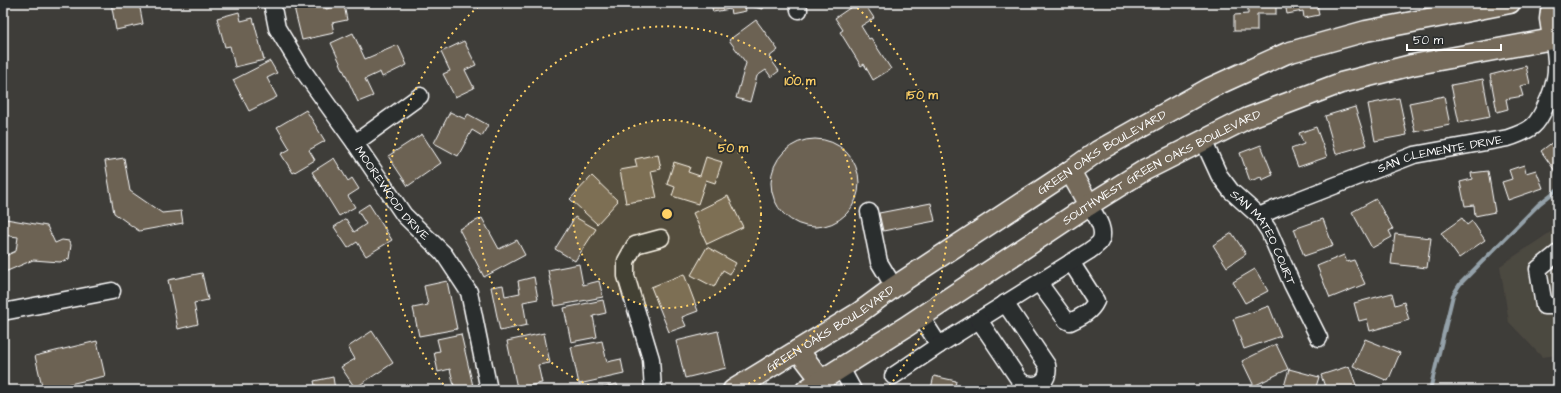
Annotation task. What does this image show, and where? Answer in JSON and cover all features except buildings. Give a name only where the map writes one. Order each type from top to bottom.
[{"type":"main road","name":"GREEN OAKS BOULEVARD","points":[[733,390],[860,312],[894,287],[1098,151],[1210,88],[1287,53],[1366,31],[1510,3]]},
{"type":"main road","points":[[1556,38],[1550,19],[1551,11],[1558,5]]},
{"type":"main road","name":"SOUTHWEST GREEN OAKS BOULEVARD","points":[[813,385],[921,317],[1089,205],[1145,170],[1248,118],[1340,83],[1412,65],[1556,38]]},
{"type":"main road","points":[[1070,171],[1089,205]]},
{"type":"main road","points":[[798,350],[813,385]]},
{"type":"street","name":"MOOREWOOD DRIVE","points":[[272,3],[277,28],[302,69],[404,215],[444,254],[469,292],[489,390]]},
{"type":"street","name":"SAN CLEMENTE DRIVE","points":[[1259,216],[1414,155],[1508,138],[1521,134],[1534,126],[1552,93],[1556,78],[1556,38]]},
{"type":"street","points":[[355,143],[420,96]]},
{"type":"street","name":"SAN MATEO COURT","points":[[1203,140],[1219,175],[1231,192],[1259,216],[1269,231],[1292,284],[1319,338]]},
{"type":"street","points":[[893,376],[939,345],[1089,251],[1099,242],[1102,233],[1099,223],[1089,205]]},
{"type":"street","points":[[869,212],[879,262],[894,287]]},
{"type":"street","points":[[653,390],[651,359],[626,276],[626,261],[634,245],[661,238]]},
{"type":"street","points":[[1558,253],[1538,269],[1544,306],[1558,306]]},
{"type":"street","points":[[1039,283],[1066,320],[1070,322],[1084,315],[1096,301],[1071,262]]},
{"type":"street","points":[[3,312],[112,290]]},
{"type":"street","points":[[979,320],[1020,382],[1028,386],[1036,385],[1045,380],[1049,372],[1047,365],[1005,304]]},
{"type":"street","points":[[921,317],[939,345]]},
{"type":"street","points":[[841,368],[854,390]]},
{"type":"shaded area","points":[[1558,227],[1558,355],[1542,357],[1509,322],[1500,266]]},
{"type":"waterway","points":[[1430,390],[1453,295],[1460,284],[1539,204],[1558,189]]}]
